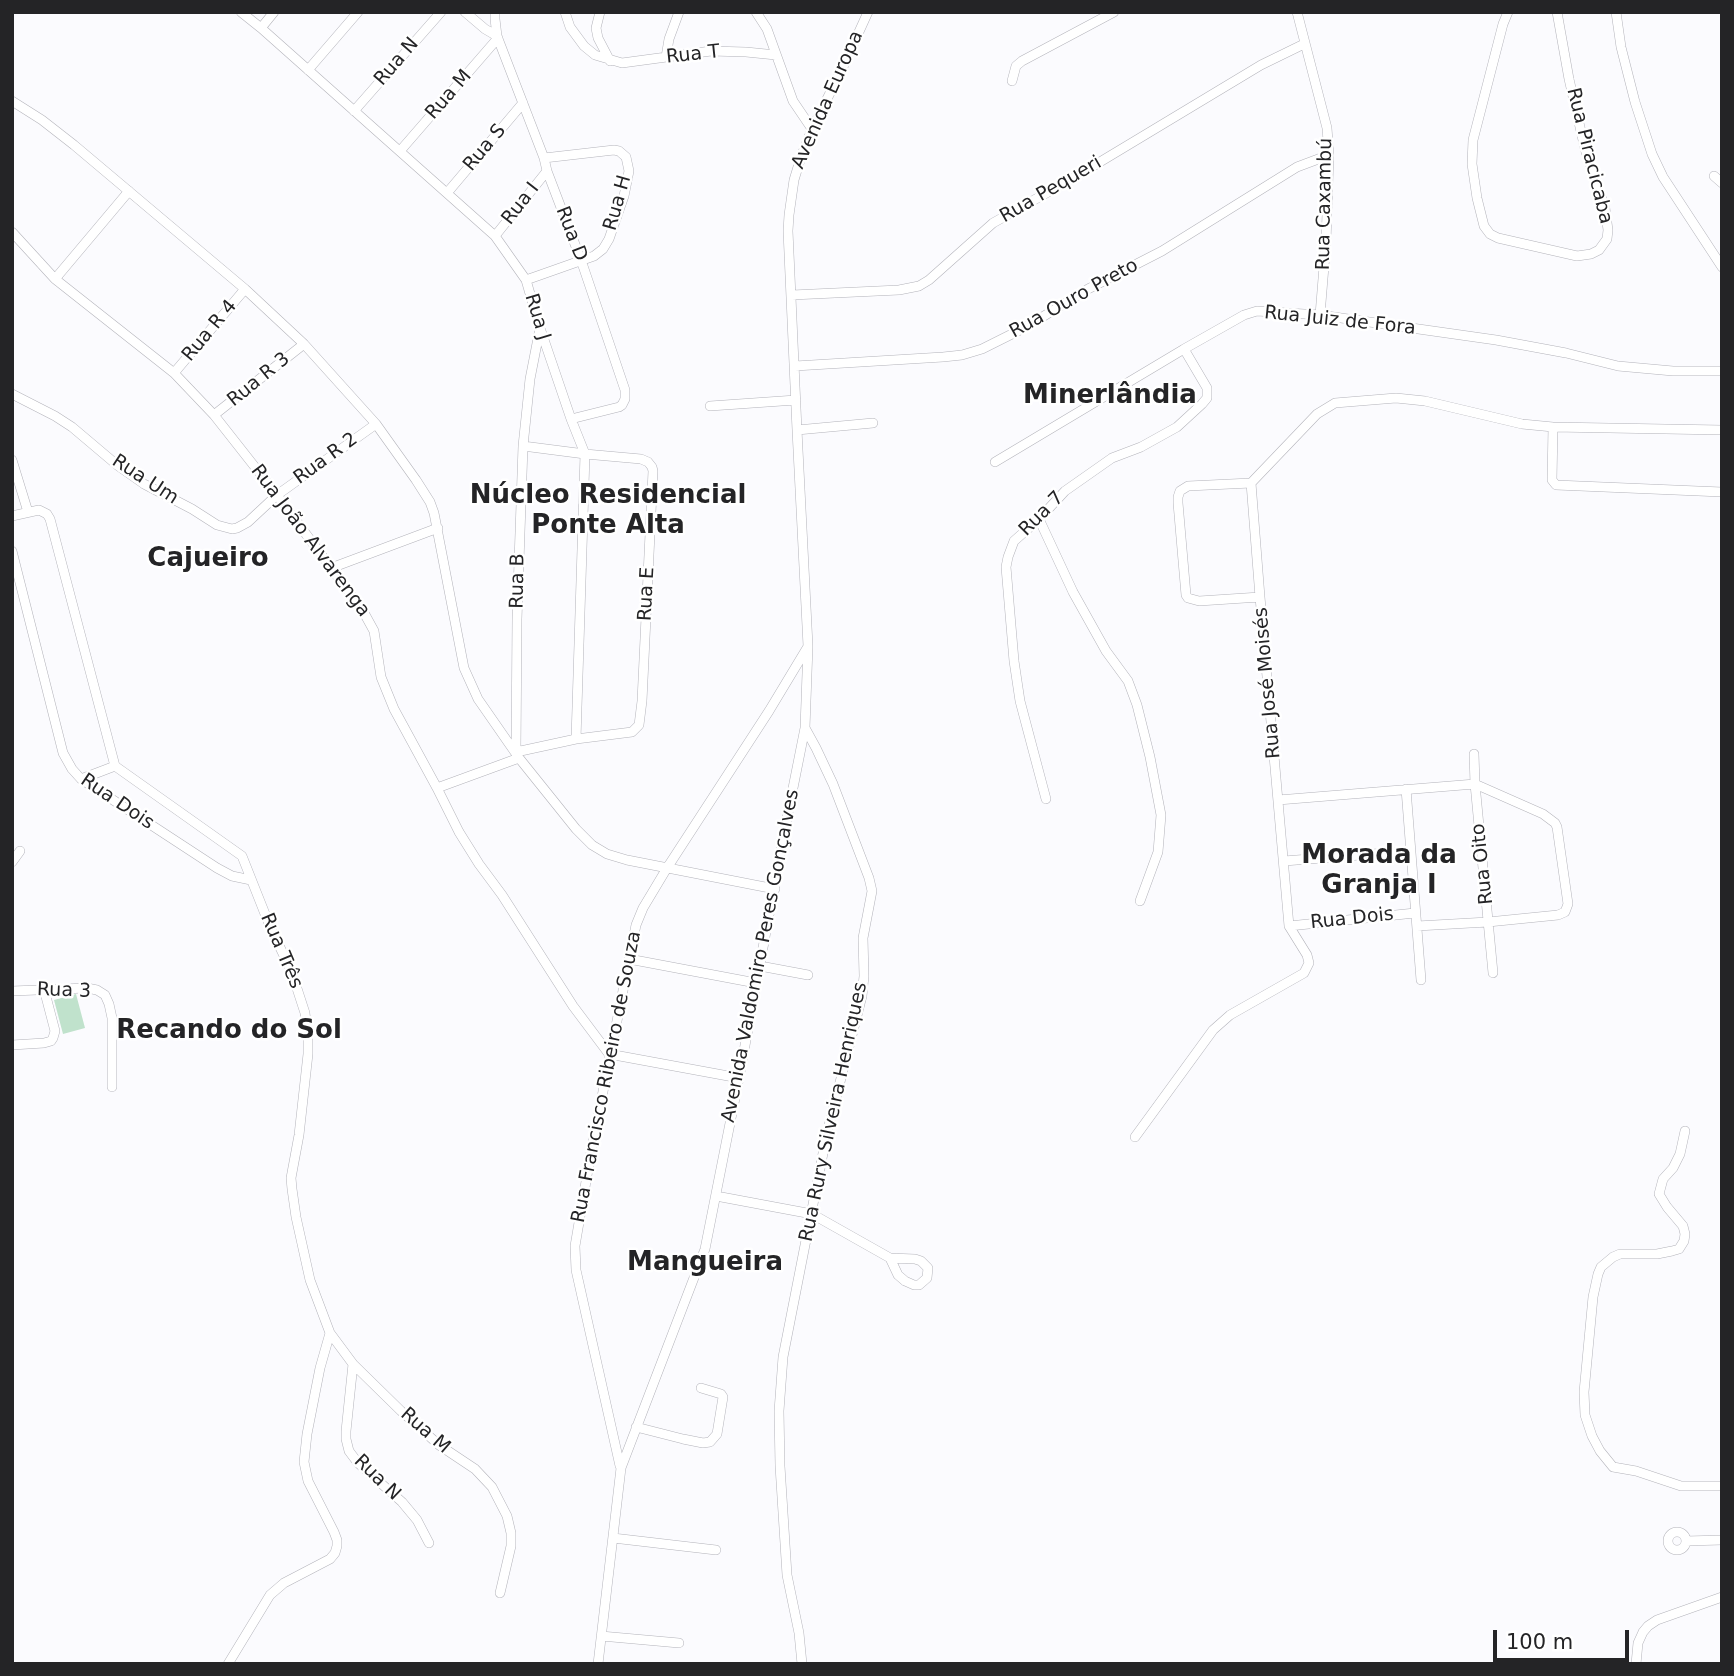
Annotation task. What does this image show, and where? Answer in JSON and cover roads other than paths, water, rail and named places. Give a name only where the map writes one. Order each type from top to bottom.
[{"type":"street","name":"Rua J","points":[[241,12],[495,236],[526,280],[540,328],[585,454],[576,738]]},
{"type":"street","points":[[261,28],[274,12]]},
{"type":"street","points":[[308,70],[358,12]]},
{"type":"street","name":"Rua N","points":[[354,111],[441,12]]},
{"type":"street","points":[[465,12],[498,37]]},
{"type":"street","name":"Rua D","points":[[495,12],[498,37],[581,260],[626,396],[622,405],[614,410],[571,419]]},
{"type":"street","points":[[565,12],[570,27],[584,46],[595,55],[610,61]]},
{"type":"street","points":[[600,12],[596,28],[598,38],[610,61]]},
{"type":"street","points":[[666,57],[668,39],[679,12]]},
{"type":"street","points":[[756,12],[767,29],[793,101],[812,129]]},
{"type":"street","name":"Avenida Europa","points":[[788,231],[794,180],[801,157],[867,12]]},
{"type":"street","points":[[1012,81],[1016,66],[1022,61],[1114,12]]},
{"type":"street","name":"Rua Caxambú","points":[[1297,12],[1327,128],[1329,155],[1326,242],[1320,316]]},
{"type":"street","name":"Rua Piracicaba","points":[[1508,12],[1473,140],[1472,164],[1484,226],[1490,234],[1498,238],[1577,256],[1599,250],[1607,239],[1608,230],[1605,208],[1585,149],[1557,12]]},
{"type":"street","points":[[1616,12],[1635,102],[1652,154],[1663,177],[1722,267]]},
{"type":"street","name":"Rua M","points":[[400,151],[498,37]]},
{"type":"street","name":"Rua Pequeri","points":[[792,295],[899,290],[919,286],[993,223],[1261,65],[1304,44]]},
{"type":"street","name":"Rua T","points":[[610,61],[633,63],[711,51],[776,55]]},
{"type":"street","points":[[12,101],[74,145],[245,289],[304,344],[376,424],[430,502],[438,528],[464,668],[478,699],[576,829],[592,845],[607,854],[667,869],[775,889]]},
{"type":"street","name":"Rua S","points":[[447,193],[523,103]]},
{"type":"street","name":"Rua H","points":[[526,280],[594,256],[603,249],[624,196],[629,171],[623,153],[614,150],[544,158]]},
{"type":"street","name":"Rua Ouro Preto","points":[[795,366],[943,357],[982,349],[1162,251],[1297,167],[1329,155]]},
{"type":"street","name":"Rua I","points":[[495,236],[547,171]]},
{"type":"street","points":[[1714,176],[1722,183]]},
{"type":"street","points":[[55,279],[129,191]]},
{"type":"street","name":"Avenida Valdomiro Peres Gonçalves","points":[[598,1664],[621,1468],[705,1249],[805,728],[808,646],[788,231]]},
{"type":"street","name":"Rua João Alvarenga","points":[[12,232],[55,279],[174,373],[214,415],[331,568],[369,621],[376,641],[381,677],[394,709],[459,832],[573,1006],[609,1054]]},
{"type":"street","name":"Rua R 4","points":[[174,373],[245,289]]},
{"type":"street","name":"Rua Juiz de Fora","points":[[995,462],[1184,349],[1257,311],[1320,316],[1496,340],[1618,366],[1722,371]]},
{"type":"street","name":"Rua B","points":[[518,755],[517,619],[523,446],[530,379],[540,328]]},
{"type":"street","name":"Rua R 3","points":[[214,415],[304,344]]},
{"type":"street","name":"Rua 7","points":[[1046,799],[1020,701],[1014,661],[1006,567],[1011,546],[1040,520],[1065,491],[1086,475],[1112,458],[1141,447],[1177,427],[1202,404],[1207,398],[1207,388],[1184,349]]},
{"type":"street","name":"Rua Um","points":[[12,394],[72,427],[144,484],[222,527],[232,529],[248,522],[277,495]]},
{"type":"street","points":[[1260,597],[1199,601],[1188,598],[1178,503],[1180,491],[1188,486],[1251,483],[1317,414],[1335,403],[1396,398],[1424,401],[1522,424],[1722,430]]},
{"type":"street","points":[[710,406],[796,400]]},
{"type":"street","points":[[797,430],[873,423]]},
{"type":"street","name":"Rua R 2","points":[[277,495],[376,424]]},
{"type":"street","points":[[1553,427],[1552,480],[1556,485],[1722,492]]},
{"type":"street","name":"Rua E","points":[[437,788],[518,755],[576,738],[626,734],[639,726],[653,471],[651,465],[641,459],[523,446]]},
{"type":"street","points":[[12,460],[28,512]]},
{"type":"street","name":"Rua José Moisés","points":[[1135,1138],[1213,1030],[1230,1015],[1304,973],[1309,963],[1289,926],[1251,483]]},
{"type":"street","points":[[12,516],[41,510],[50,519],[115,766],[80,779]]},
{"type":"street","points":[[1040,520],[1073,592],[1106,651],[1128,681],[1138,705],[1161,816],[1158,852],[1140,901]]},
{"type":"street","points":[[331,568],[438,528]]},
{"type":"street","name":"Rua Dois","points":[[12,551],[63,753],[72,769],[80,779],[217,868],[232,876],[251,880]]},
{"type":"street","name":"Rua Francisco Ribeiro de Souza","points":[[621,1468],[576,1270],[575,1246],[590,1152],[636,925],[643,908],[667,869],[808,646]]},
{"type":"street","points":[[791,676],[807,679]]},
{"type":"street","name":"Rua Rury Silveira Henriques","points":[[802,1664],[799,1633],[787,1574],[780,1466],[779,1411],[783,1357],[827,1132],[862,996],[863,938],[872,891],[833,784],[805,728]]},
{"type":"street","name":"Rua Oito","points":[[1474,754],[1493,973]]},
{"type":"street","name":"Rua Três","points":[[115,766],[239,853],[291,970],[305,1013],[308,1038],[299,1135],[291,1178],[292,1189],[310,1280],[330,1334]]},
{"type":"street","points":[[1278,800],[1475,784]]},
{"type":"street","name":"Rua Dois","points":[[1417,926],[1488,922],[1565,912],[1568,904],[1555,823],[1543,814],[1475,784]]},
{"type":"street","points":[[1406,789],[1421,980]]},
{"type":"street","points":[[12,862],[20,851]]},
{"type":"street","points":[[1284,861],[1411,851]]},
{"type":"street","name":"Rua Dois","points":[[1289,926],[1415,913]]},
{"type":"street","points":[[629,959],[756,983]]},
{"type":"street","points":[[760,965],[808,975]]},
{"type":"street","points":[[12,1045],[44,1043],[53,1038],[55,1031],[44,989]]},
{"type":"street","name":"Rua 3","points":[[12,991],[92,989],[101,992],[107,999],[113,1026],[112,1087]]},
{"type":"street","points":[[609,1054],[739,1078]]},
{"type":"street","points":[[1685,1131],[1680,1154],[1663,1179],[1659,1194],[1682,1226],[1684,1241],[1679,1249],[1672,1251],[1657,1254],[1620,1254],[1601,1267],[1594,1289],[1584,1392],[1585,1415],[1600,1451],[1613,1466],[1681,1486],[1722,1486]]},
{"type":"street","points":[[716,1196],[812,1214],[890,1258]]},
{"type":"street","points":[[228,1664],[270,1595],[284,1583],[330,1559],[335,1553],[337,1540],[309,1481],[304,1462],[320,1368],[330,1334]]},
{"type":"street","name":"Rua M","points":[[330,1334],[353,1364],[439,1445],[475,1469],[492,1487],[511,1533],[511,1546],[500,1593]]},
{"type":"street","name":"Rua N","points":[[353,1364],[346,1431],[349,1451],[358,1463],[410,1510],[429,1543]]},
{"type":"street","points":[[636,1427],[693,1441],[710,1442],[717,1434],[723,1396],[701,1388]]},
{"type":"street","points":[[613,1538],[716,1550]]},
{"type":"street","points":[[1686,1541],[1722,1540]]},
{"type":"street","points":[[1636,1664],[1638,1643],[1648,1626],[1657,1620],[1722,1597]]},
{"type":"street","points":[[601,1636],[678,1643]]},
{"type":"district","name":"Minerlândia","points":[[1110,396]]},
{"type":"district","name":"Núcleo Residencial Ponte Alta","points":[[608,511]]},
{"type":"district","name":"Cajueiro","points":[[208,559]]},
{"type":"district","name":"Morada da Granja I","points":[[1379,871]]},
{"type":"district","name":"Recando do Sol","points":[[229,1031]]},
{"type":"district","name":"Mangueira","points":[[705,1263]]}]
